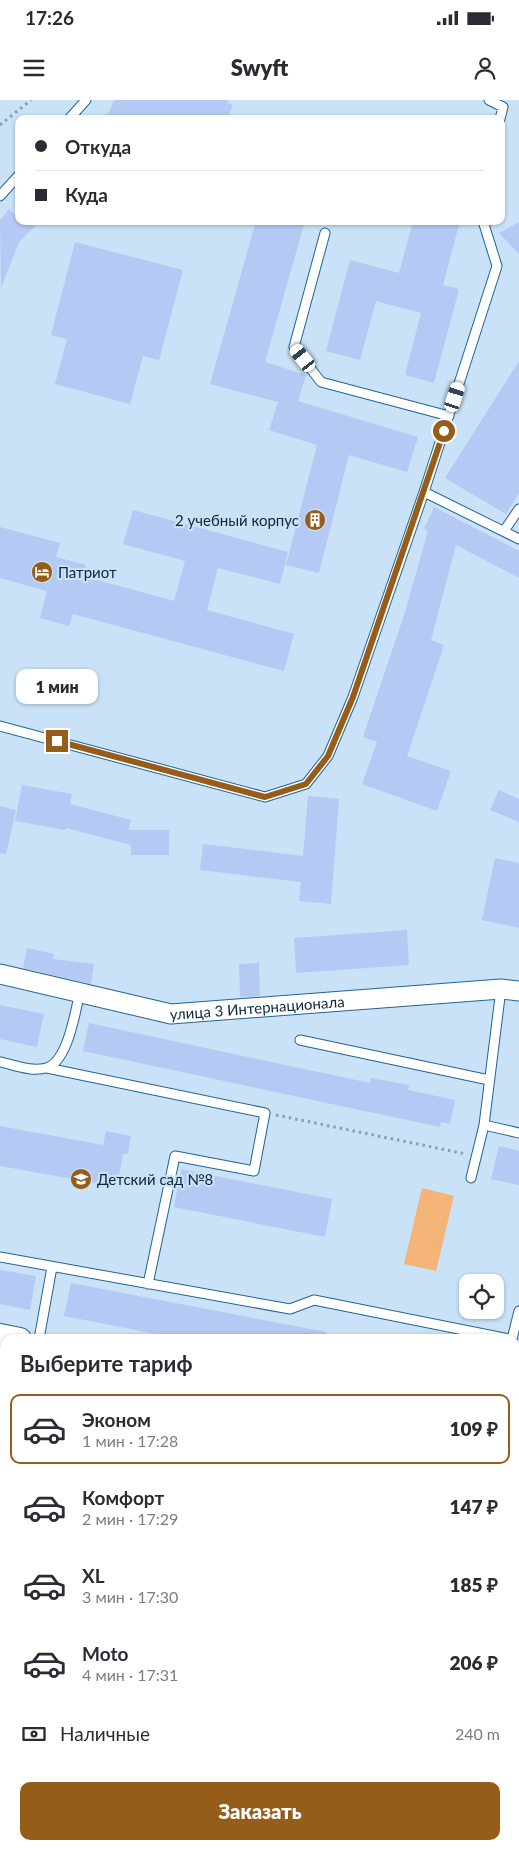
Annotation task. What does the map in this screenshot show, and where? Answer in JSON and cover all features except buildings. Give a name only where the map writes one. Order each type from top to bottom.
[{"type":"street","name":"улица 3 Интернационала","points":[[0,974],[172,1014],[510,990]]},
{"type":"lane","points":[[73,115],[86,100]]},
{"type":"lane","points":[[490,100],[503,106],[501,115]]},
{"type":"lane","points":[[0,196],[15,179]]},
{"type":"lane","points":[[0,726],[265,797],[306,784],[328,756],[353,697],[424,492],[497,266],[484,225]]},
{"type":"lane","points":[[325,232],[294,347],[321,382],[449,416]]},
{"type":"lane","points":[[424,492],[519,539]]},
{"type":"lane","points":[[504,532],[519,509]]},
{"type":"lane","points":[[471,1178],[484,1125],[489,1080],[510,990]]},
{"type":"lane","points":[[48,1068],[59,1060],[65,1047],[80,992]]},
{"type":"lane","points":[[300,1040],[489,1080]]},
{"type":"lane","points":[[0,1062],[32,1069],[48,1068],[265,1113],[254,1171],[175,1156],[148,1284]]},
{"type":"lane","points":[[484,1125],[519,1133]]},
{"type":"lane","points":[[0,1257],[290,1309],[314,1300],[458,1334]]},
{"type":"lane","points":[[39,1334],[52,1267]]},
{"type":"lane","points":[[512,1334],[519,1312]]},
{"type":"path","points":[[0,125],[31,100]]},
{"type":"path","points":[[265,1113],[476,1156]]},
{"type":"shaded area","points":[[422,1188],[454,1196],[436,1271],[404,1264]]},
{"type":"place","name":"2 учебный корпус","points":[[315,520]]},
{"type":"place","name":"Патриот","points":[[42,572]]},
{"type":"place","name":"Детский сад №8","points":[[81,1179]]},
{"type":"route","points":[[57,741],[265,797],[306,784],[328,756],[353,697],[444,431]]}]
